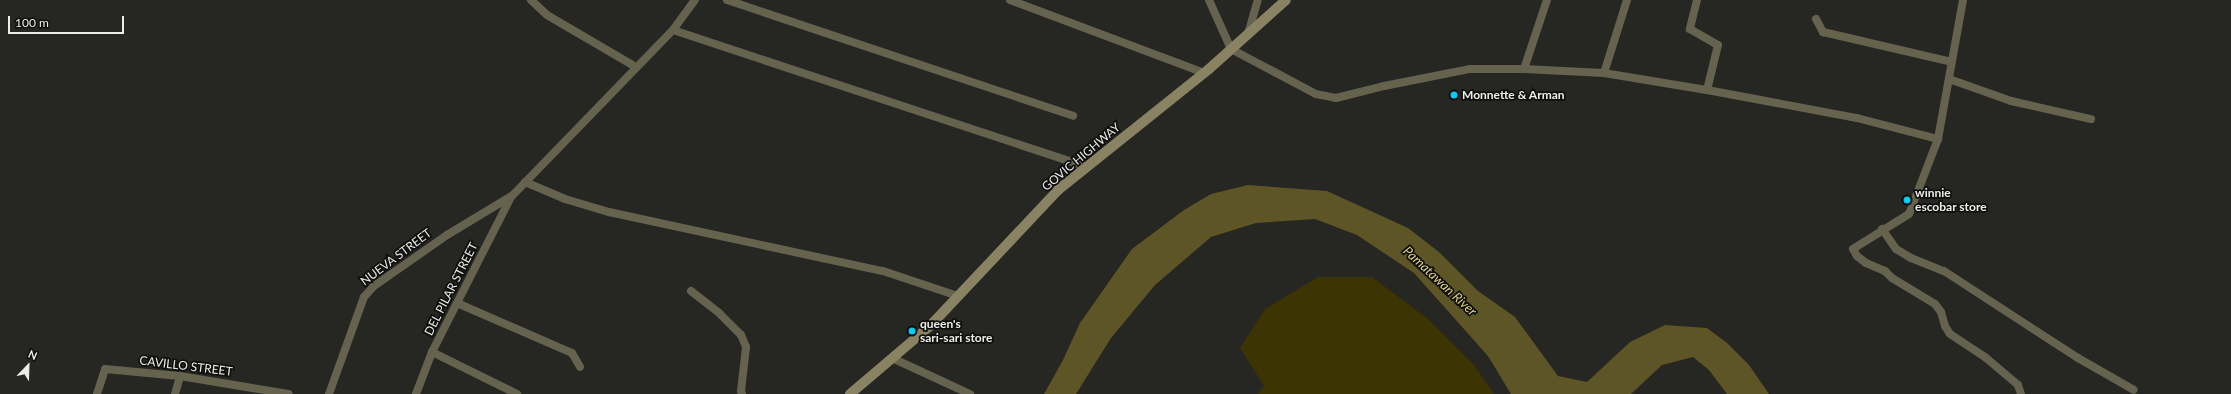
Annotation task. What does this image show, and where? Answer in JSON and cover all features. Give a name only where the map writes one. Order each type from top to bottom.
[{"type":"main road","name":"GOVIC HIGHWAY","points":[[850,394],[930,326],[1058,190],[1204,73],[1286,0]]},
{"type":"street","points":[[531,0],[547,15],[636,67]]},
{"type":"street","points":[[511,197],[673,30],[695,0]]},
{"type":"street","points":[[727,0],[1073,116]]},
{"type":"street","points":[[1010,0],[1204,73]]},
{"type":"street","points":[[1209,0],[1231,50],[1316,94],[1336,98],[1384,86],[1470,69],[1524,69],[1604,74],[1707,90],[1857,118],[1938,139]]},
{"type":"street","points":[[1248,35],[1258,0]]},
{"type":"street","points":[[1524,69],[1547,0]]},
{"type":"street","points":[[1604,74],[1627,0]]},
{"type":"street","points":[[1697,0],[1690,29],[1718,45],[1707,90]]},
{"type":"street","points":[[1963,0],[1938,139],[1909,214],[1853,248],[1857,256],[1866,263],[1885,271],[1892,278],[1935,304],[1941,312],[1945,326],[1950,334],[1991,362],[2018,386],[2021,394]]},
{"type":"street","points":[[1816,19],[1823,32],[1952,62]]},
{"type":"street","points":[[673,30],[1087,167]]},
{"type":"street","points":[[1949,79],[2010,101],[2091,120]]},
{"type":"street","points":[[525,182],[565,199],[609,212],[883,272],[958,296]]},
{"type":"street","name":"DEL PILAR STREET","points":[[416,394],[432,352],[511,197]]},
{"type":"street","name":"NUEVA STREET","points":[[329,394],[364,297],[374,286],[447,235],[511,197]]},
{"type":"street","points":[[1882,230],[1896,249],[1911,258],[1944,271],[2078,358],[2134,390]]},
{"type":"street","points":[[691,291],[719,312],[741,335],[746,347],[741,391],[742,394]]},
{"type":"street","points":[[457,303],[572,353],[580,367]]},
{"type":"street","points":[[432,352],[517,394]]},
{"type":"street","points":[[892,358],[970,394]]},
{"type":"street","name":"CAVILLO STREET","points":[[97,394],[105,369],[180,376],[256,391],[290,394]]},
{"type":"street","points":[[175,394],[180,376]]},
{"type":"shaded area","points":[[1318,277],[1372,277],[1428,319],[1474,365],[1494,394],[1258,394],[1264,386],[1240,348],[1265,309]]},
{"type":"water","name":"Pamatawan River","points":[[1248,185],[1327,191],[1408,228],[1439,252],[1478,291],[1515,317],[1558,376],[1587,382],[1630,342],[1665,325],[1707,328],[1727,343],[1749,365],[1769,394],[1727,394],[1709,370],[1693,357],[1662,365],[1631,394],[1511,394],[1488,356],[1414,273],[1357,235],[1315,219],[1256,223],[1211,237],[1155,285],[1111,338],[1076,394],[1044,394],[1063,360],[1080,323],[1132,249],[1184,210],[1211,194]]},
{"type":"place","name":"Monnette & Arman","points":[[1454,95]]},
{"type":"place","name":"winnie escobar store","points":[[1907,200]]},
{"type":"place","name":"queen's sari-sari store","points":[[912,331]]}]
